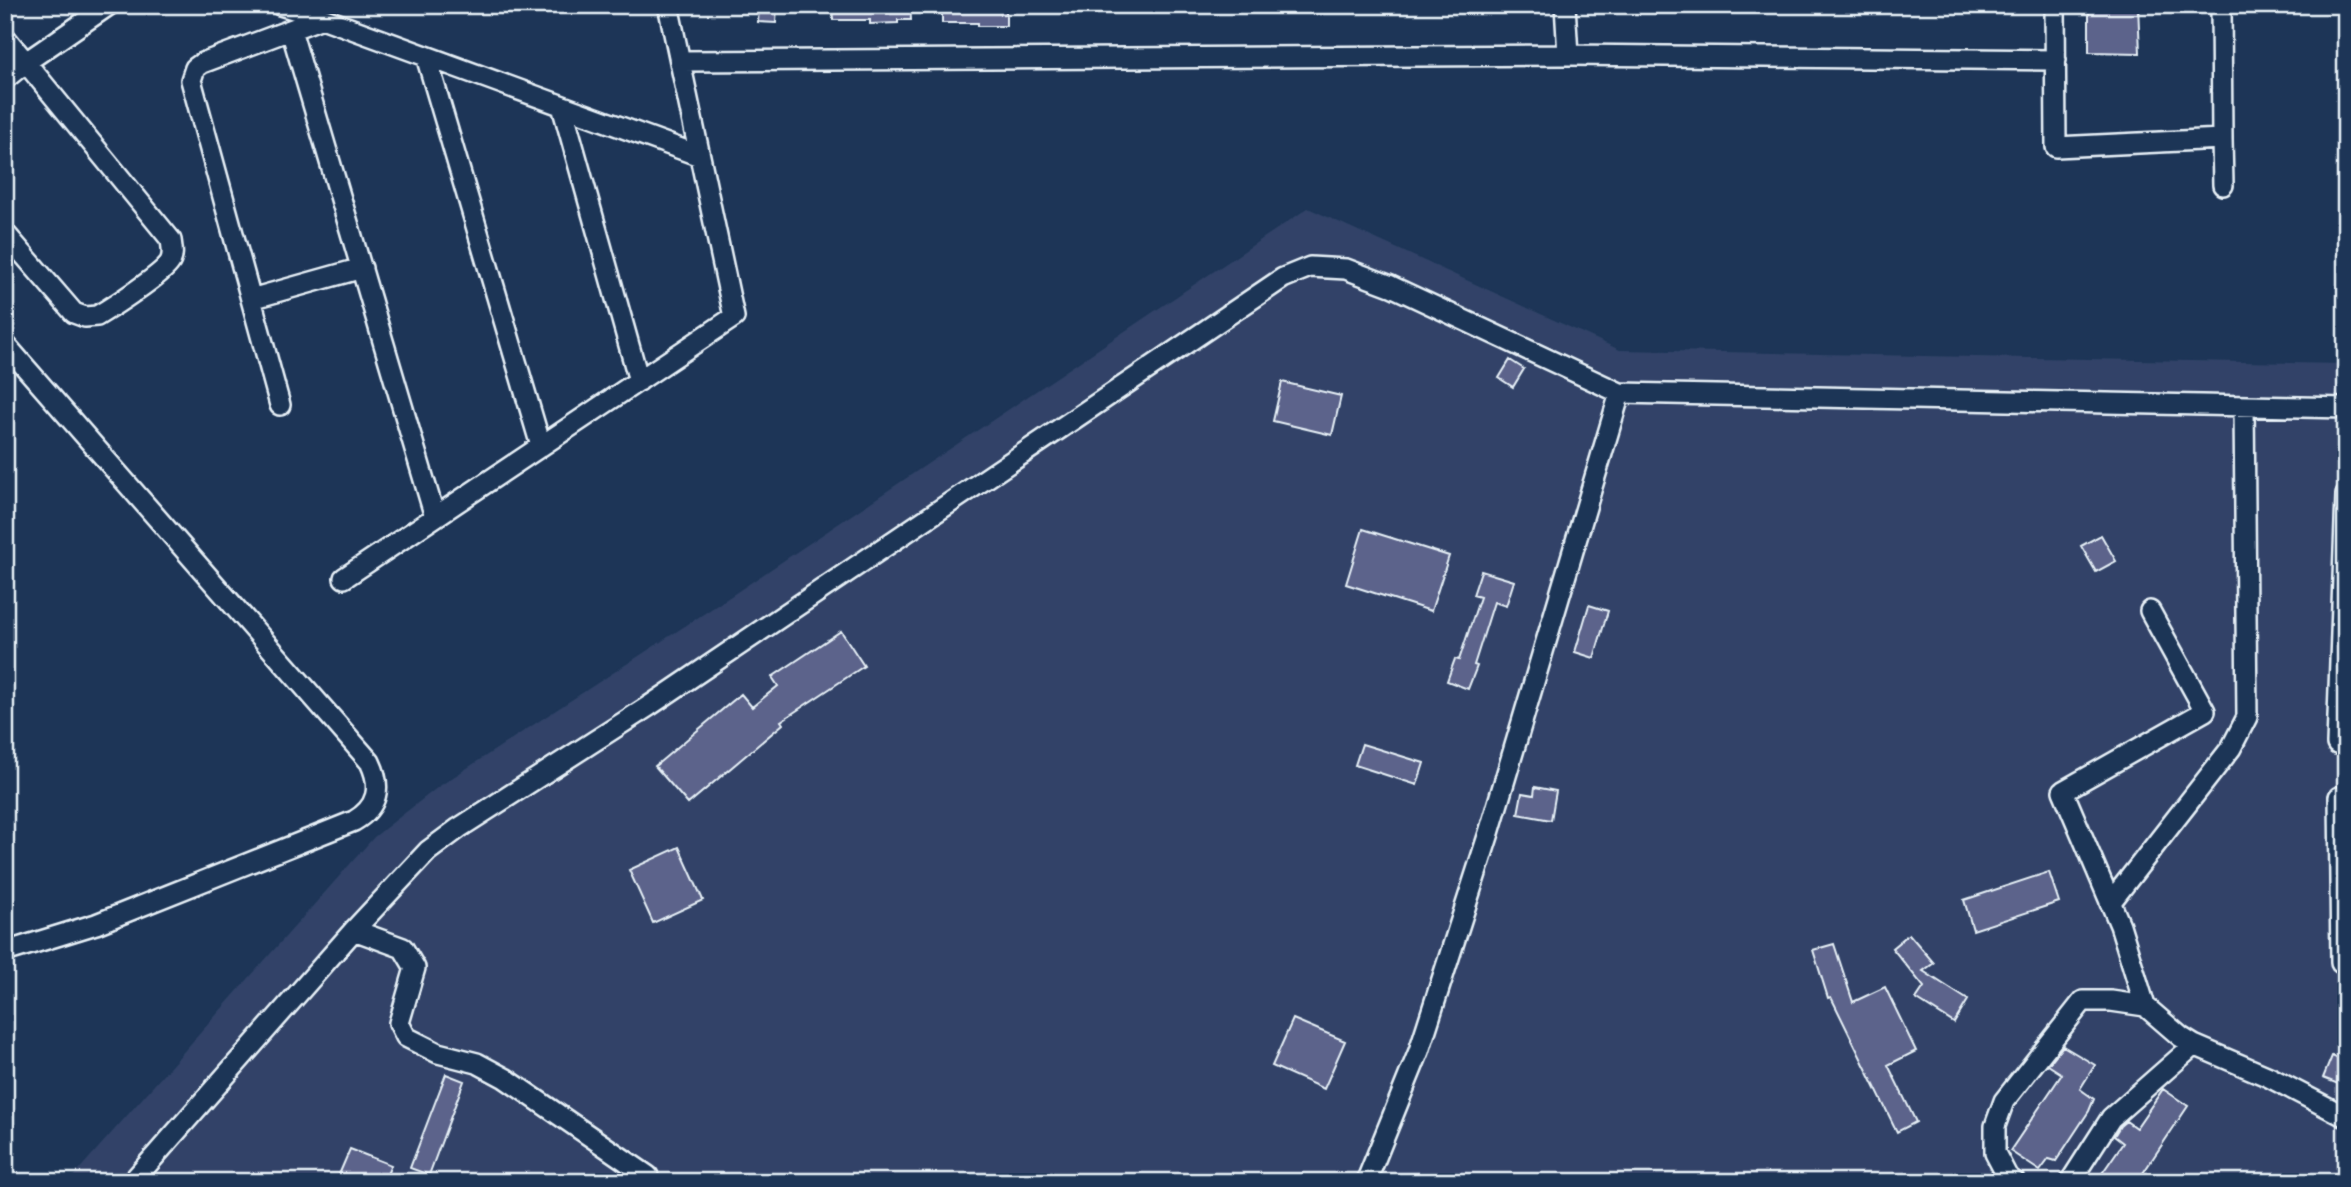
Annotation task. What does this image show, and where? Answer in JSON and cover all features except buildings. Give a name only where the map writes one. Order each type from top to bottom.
[{"type":"street","points":[[5,79],[109,5]]},
{"type":"street","points":[[281,5],[700,156]]},
{"type":"street","points":[[344,578],[734,317],[668,5]]},
{"type":"street","points":[[1565,5],[1568,55]]},
{"type":"street","points":[[2055,5],[2056,147],[2222,139]]},
{"type":"street","points":[[2221,5],[2223,185]]},
{"type":"street","points":[[280,405],[192,87],[192,73],[202,63],[322,18]]},
{"type":"street","points":[[291,30],[435,517]]},
{"type":"street","points":[[5,37],[170,240],[173,252],[170,262],[160,271],[97,316],[85,317],[74,313],[5,233]]},
{"type":"street","points":[[680,61],[1568,55],[2056,60]]},
{"type":"street","points":[[426,56],[541,446]]},
{"type":"street","points":[[562,106],[639,381]]},
{"type":"street","points":[[132,1182],[354,930],[428,852],[459,828],[661,698],[1283,278],[1310,267],[1346,269],[1403,292],[1620,393],[2346,408]]},
{"type":"street","points":[[251,299],[362,268]]},
{"type":"street","points":[[5,344],[370,762],[377,785],[372,806],[365,815],[354,821],[96,924],[5,952]]},
{"type":"street","points":[[1366,1182],[1419,1051],[1485,846],[1620,393]]},
{"type":"street","points":[[2110,902],[2231,748],[2248,717],[2244,405]]},
{"type":"street","points":[[2337,744],[2346,495]]},
{"type":"street","points":[[2145,1006],[2110,902],[2063,791],[2205,711],[2150,611]]},
{"type":"street","points":[[2339,797],[2341,963],[2346,964]]},
{"type":"street","points":[[354,930],[403,948],[415,968],[399,1023],[406,1037],[438,1053],[477,1063],[505,1078],[648,1176]]},
{"type":"street","points":[[2015,1182],[2007,1176],[1995,1153],[1995,1126],[2004,1101],[2082,1001],[2111,1001],[2145,1006],[2194,1045],[2269,1077],[2346,1117]]},
{"type":"street","points":[[2070,1182],[2111,1118],[2194,1045]]},
{"type":"shaded area","points":[[1308,208],[1620,350],[2346,364],[2346,1182],[68,1182],[374,837],[438,787],[731,596]]}]
